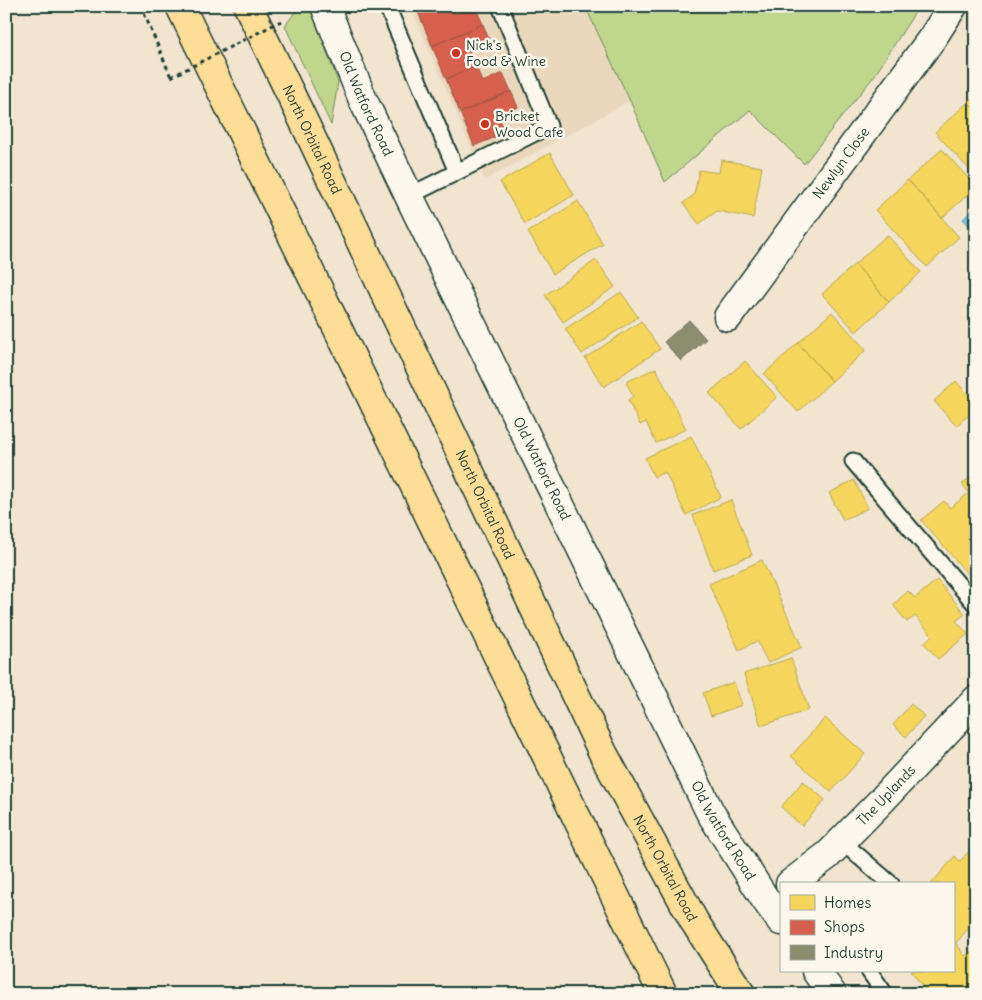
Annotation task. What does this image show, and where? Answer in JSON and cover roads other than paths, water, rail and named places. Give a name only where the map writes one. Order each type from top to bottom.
[{"type":"highway","points":[[180,6],[664,994]]},
{"type":"highway","name":"North Orbital Road","points":[[248,6],[603,753],[694,921],[741,994]]},
{"type":"street","name":"Old Watford Road","points":[[325,6],[364,100],[409,196],[710,812],[773,894],[780,918]]},
{"type":"street","name":"Newlyn Close","points":[[728,317],[927,45],[953,6]]},
{"type":"street","name":"The Uplands","points":[[793,882],[828,855],[976,700]]},
{"type":"street","points":[[817,972],[832,994]]},
{"type":"lane","points":[[387,6],[457,172]]},
{"type":"lane","points":[[409,196],[549,126],[500,6]]},
{"type":"lane","points":[[853,461],[976,605]]},
{"type":"lane","points":[[841,841],[889,882]]},
{"type":"lane","points":[[870,972],[885,994]]},
{"type":"water","points":[[976,207],[976,233],[963,219]]},
{"type":"place","name":"Nick's Food & Wine","points":[[456,53]]},
{"type":"place","name":"Bricket Wood Cafe","points":[[485,124]]}]
